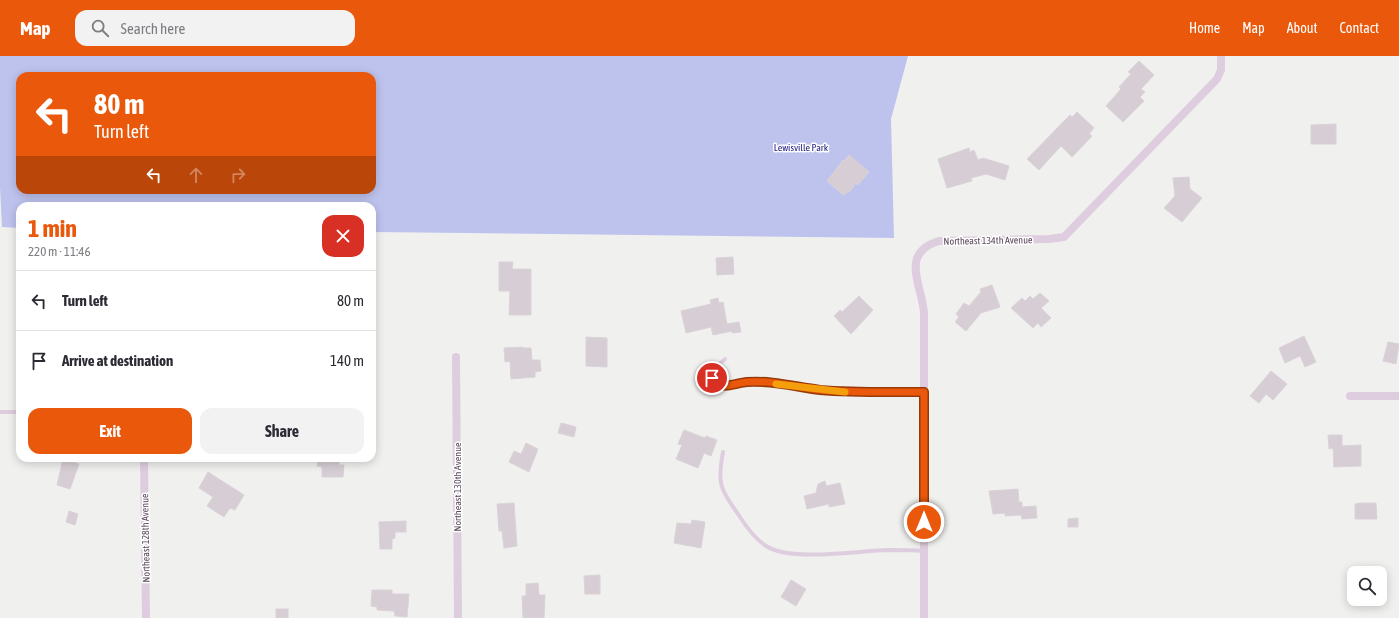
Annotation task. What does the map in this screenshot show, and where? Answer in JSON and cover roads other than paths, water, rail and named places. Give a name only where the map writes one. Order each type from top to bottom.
[{"type":"street","name":"Northeast 134th Avenue","points":[[924,618],[924,308],[915,273],[917,260],[920,253],[925,248],[939,242],[1049,239],[1064,237],[1217,79],[1221,70],[1221,56]]},
{"type":"street","name":"Northeast 130th Avenue","points":[[456,357],[458,618]]},
{"type":"street","points":[[1350,396],[1399,396]]},
{"type":"street","name":"Northeast 128th Avenue","points":[[144,462],[146,618]]},
{"type":"lane","points":[[725,359],[713,370],[712,378],[716,384],[723,387],[738,382],[755,381],[855,393],[924,392]]},
{"type":"lane","points":[[0,412],[16,412]]},
{"type":"lane","points":[[724,452],[719,474],[723,493],[747,527],[766,546],[780,552],[829,555],[887,550],[924,551]]},
{"type":"park label","name":"Lewisville Park","points":[[801,147]]}]
